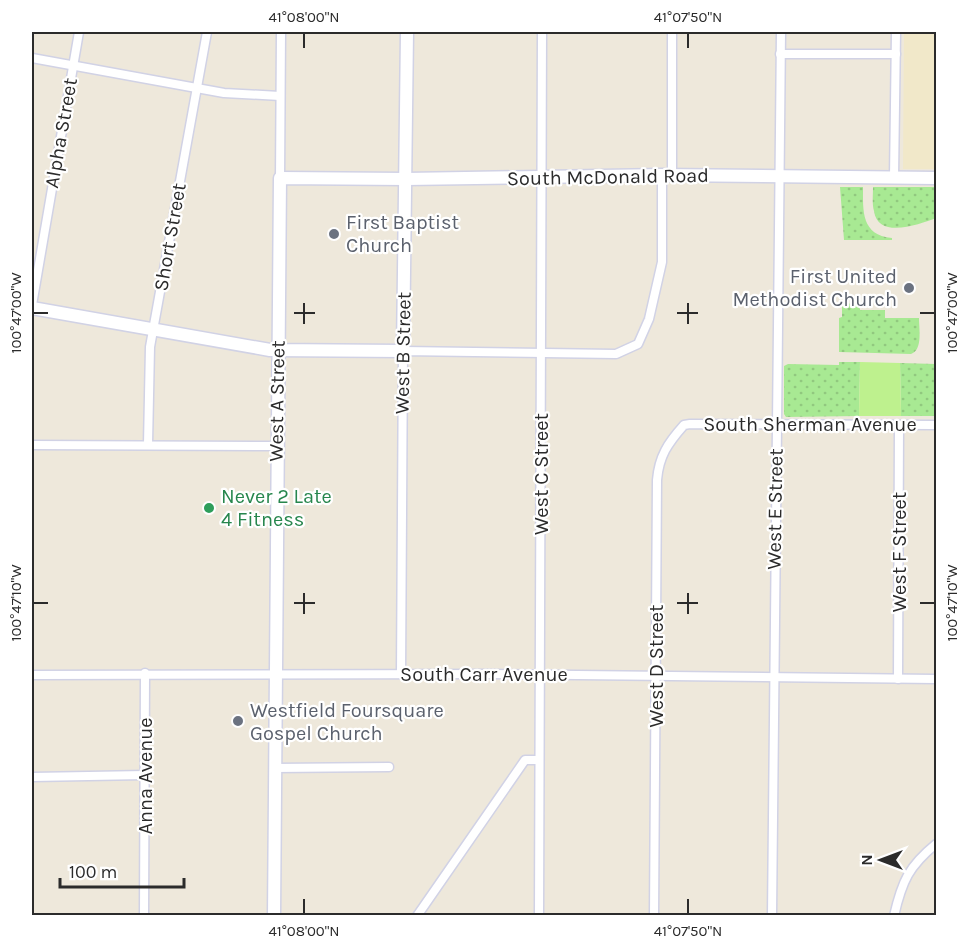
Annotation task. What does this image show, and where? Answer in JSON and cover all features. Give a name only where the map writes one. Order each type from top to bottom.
[{"type":"street","name":"Alpha Street","points":[[32,306],[79,32]]},
{"type":"street","name":"Short Street","points":[[148,444],[150,347],[207,32]]},
{"type":"street","name":"West A Street","points":[[274,915],[281,32]]},
{"type":"street","name":"West B Street","points":[[401,674],[407,32]]},
{"type":"street","name":"West C Street","points":[[539,915],[542,32]]},
{"type":"street","points":[[32,306],[277,350],[616,354],[638,344],[642,337],[649,319],[662,262],[672,32]]},
{"type":"street","name":"West E Street","points":[[772,915],[781,32]]},
{"type":"street","points":[[894,177],[896,32]]},
{"type":"street","points":[[780,54],[896,54]]},
{"type":"street","points":[[32,58],[224,93],[280,96]]},
{"type":"street","name":"South McDonald Road","points":[[280,178],[406,179],[667,175],[936,178]]},
{"type":"street","name":"South Sherman Avenue","points":[[684,425],[936,424]]},
{"type":"street","name":"West D Street","points":[[654,915],[658,462],[675,434],[684,425]]},
{"type":"street","name":"West F Street","points":[[898,679],[899,425]]},
{"type":"street","points":[[32,445],[276,446]]},
{"type":"street","name":"Anna Avenue","points":[[144,915],[145,673]]},
{"type":"street","name":"South Carr Avenue","points":[[32,675],[275,673],[936,679]]},
{"type":"street","points":[[417,915],[525,760],[539,760]]},
{"type":"street","points":[[274,768],[389,767]]},
{"type":"street","points":[[32,777],[145,775]]},
{"type":"street","points":[[894,915],[900,891],[908,874],[918,858],[936,844]]},
{"type":"shaded area","points":[[904,32],[936,32],[936,169],[903,169]]},
{"type":"green space","points":[[840,187],[863,187],[864,213],[869,227],[874,232],[892,238],[892,240],[844,240]]},
{"type":"green space","points":[[873,187],[936,187],[936,218],[900,228],[883,225],[877,220],[874,211]]},
{"type":"green space","points":[[859,303],[860,310],[885,310],[885,318],[919,318],[919,344],[915,352],[911,354],[839,352],[839,318],[842,317],[842,304]]},
{"type":"green space","points":[[839,362],[860,362],[859,416],[786,417],[784,414],[784,366],[788,364],[839,365]]},
{"type":"green space","points":[[860,362],[900,363],[901,416],[859,416]]},
{"type":"green space","points":[[900,363],[936,364],[936,416],[901,416]]},
{"type":"place","name":"First Baptist Church","points":[[334,234]]},
{"type":"place","name":"First United Methodist Church","points":[[909,288]]},
{"type":"place","name":"Never 2 Late 4 Fitness","points":[[209,508]]},
{"type":"place","name":"Westfield Foursquare Gospel Church","points":[[238,721]]}]
